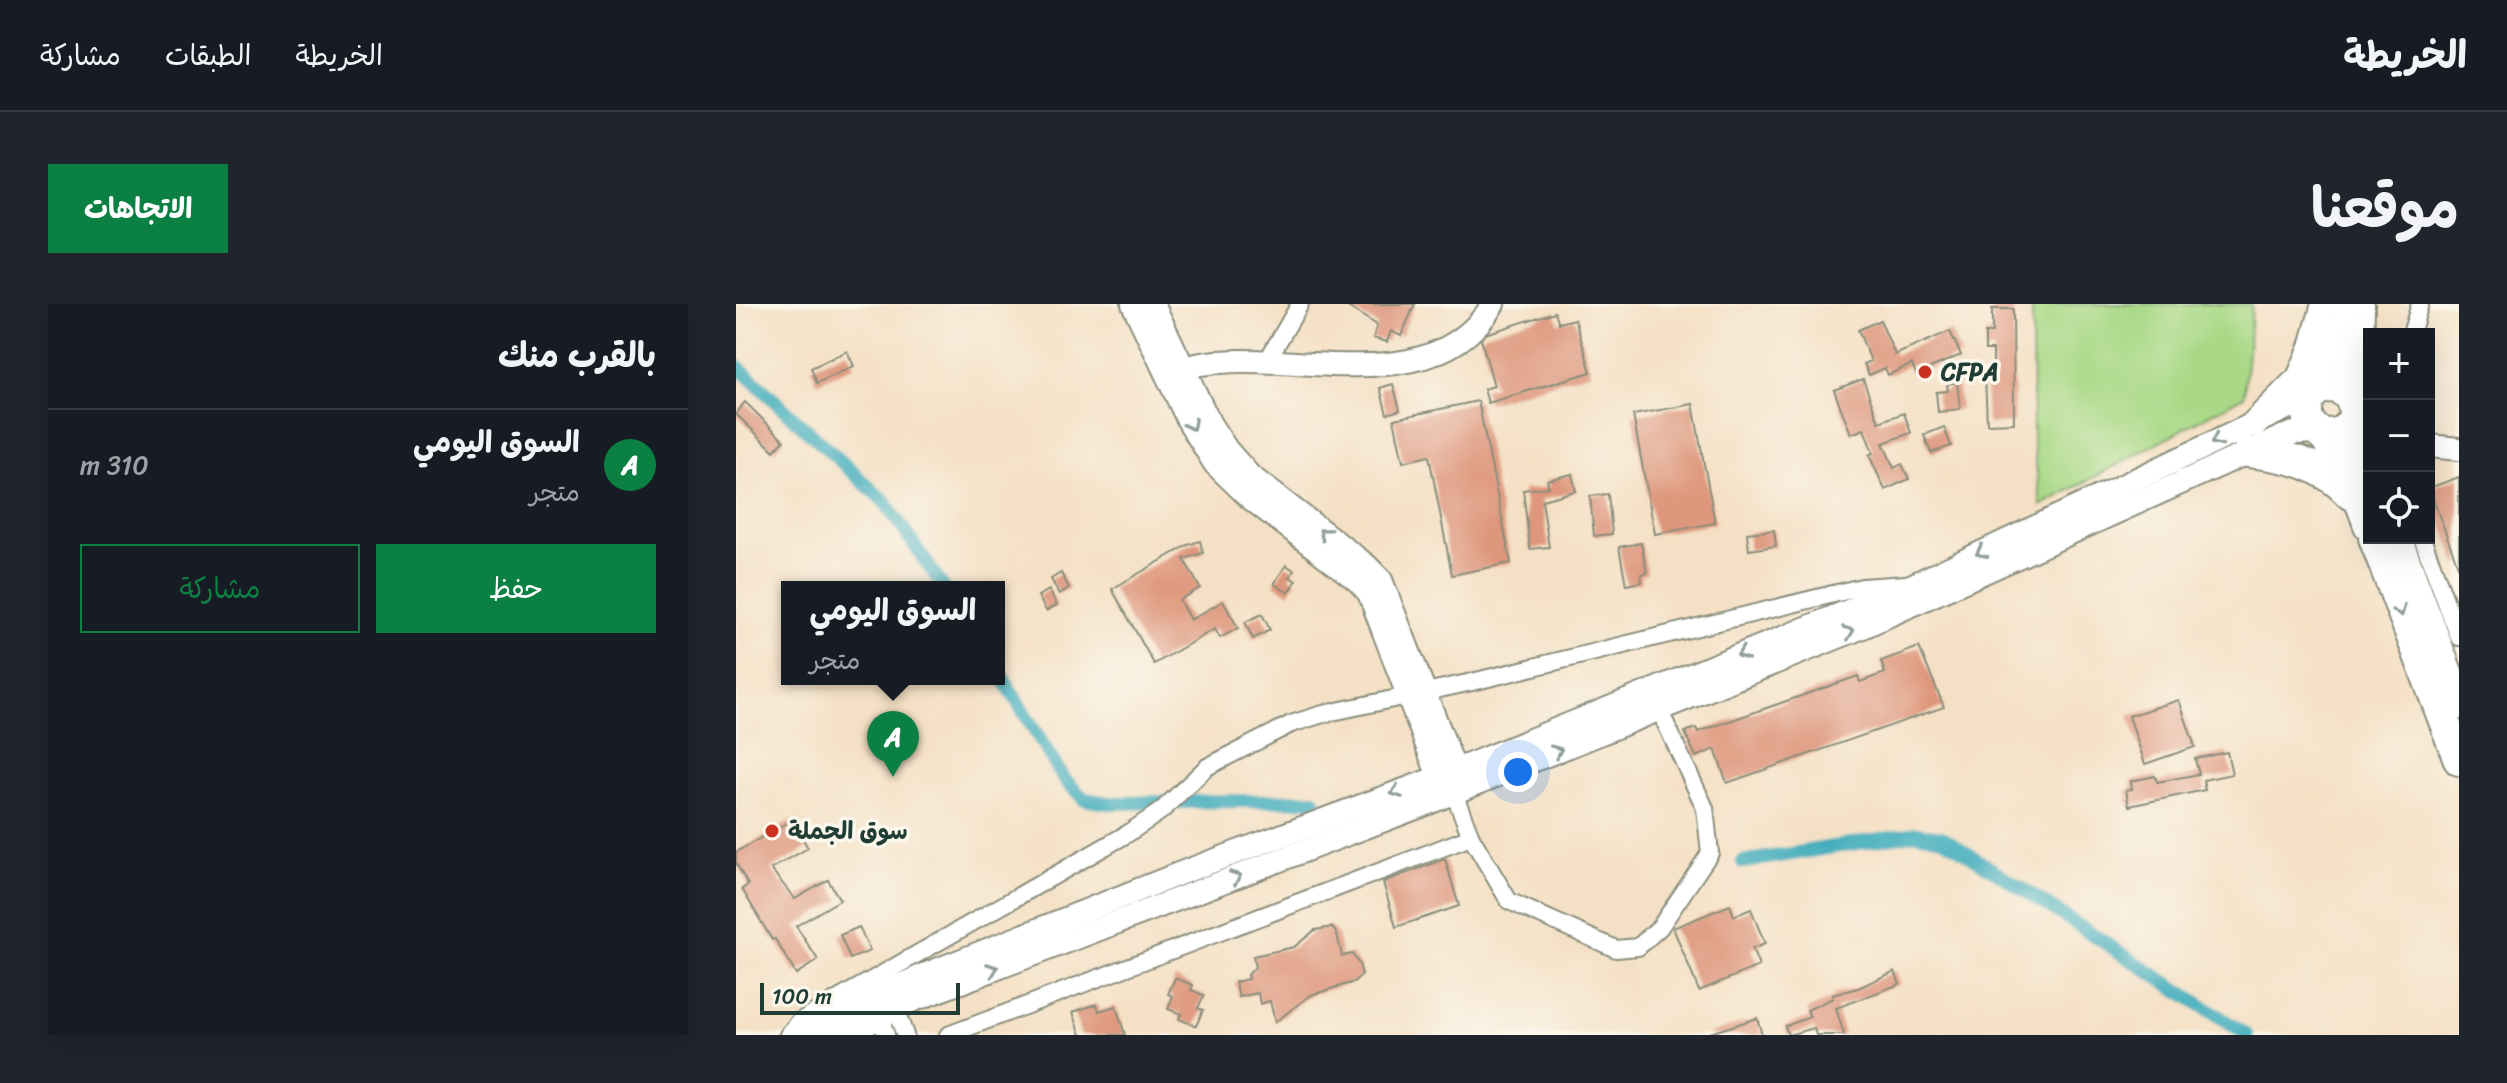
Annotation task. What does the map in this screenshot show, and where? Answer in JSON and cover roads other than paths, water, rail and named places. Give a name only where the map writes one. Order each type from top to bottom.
[{"type":"highway","points":[[2320,433],[2338,434],[2344,411]]},
{"type":"highway","points":[[2344,411],[2363,454]]},
{"type":"highway","points":[[2320,433],[2335,452],[2363,512]]},
{"type":"highway","points":[[2251,438],[2285,457],[2311,465],[2339,483],[2363,517]]},
{"type":"highway","points":[[2376,544],[2459,760]]},
{"type":"highway","points":[[2398,544],[2459,704]]},
{"type":"main road","points":[[1133,304],[1175,370]]},
{"type":"main road","points":[[1153,304],[1201,443],[1231,482],[1364,586],[1417,694],[1449,780]]},
{"type":"main road","points":[[1175,370],[1204,363],[1267,361],[1357,366],[1397,363],[1466,336],[1483,321],[1493,304]]},
{"type":"main road","points":[[2326,304],[2327,362],[2344,411]]},
{"type":"main road","points":[[2251,438],[2300,378],[2326,304]]},
{"type":"main road","points":[[2344,411],[2348,304]]},
{"type":"main road","points":[[846,1035],[1915,584],[2251,438],[2344,411]]},
{"type":"main road","points":[[808,1035],[877,995],[1181,873],[1659,709],[1902,611],[2251,438],[2320,433]]},
{"type":"main road","points":[[2435,447],[2459,449]]},
{"type":"street","points":[[1267,361],[1300,304]]},
{"type":"street","points":[[2344,411],[2366,304]]},
{"type":"street","points":[[2413,328],[2420,304]]},
{"type":"street","points":[[2424,544],[2459,637]]},
{"type":"street","points":[[788,1035],[800,1021],[1151,819],[1171,803],[1196,775],[1218,760],[1291,724],[1862,587],[1915,584]]},
{"type":"street","points":[[1449,780],[1471,837],[1509,901],[1616,949],[1638,947],[1660,927],[1710,853],[1705,808],[1659,709]]},
{"type":"street","points":[[948,1035],[1471,837]]},
{"type":"street","points":[[887,1019],[905,1035]]},
{"type":"waterway","points":[[736,365],[885,502],[939,581]]},
{"type":"waterway","points":[[1005,681],[1063,778],[1084,799],[1108,803],[1314,800]]},
{"type":"waterway","points":[[1743,862],[1917,833],[1944,838],[2247,1035]]},
{"type":"place","name":"CFPA","points":[[1925,372]]},
{"type":"place","name":"السوق اليومي","points":[[893,777]]},
{"type":"place","name":"سوق الجملة","points":[[772,831]]}]
